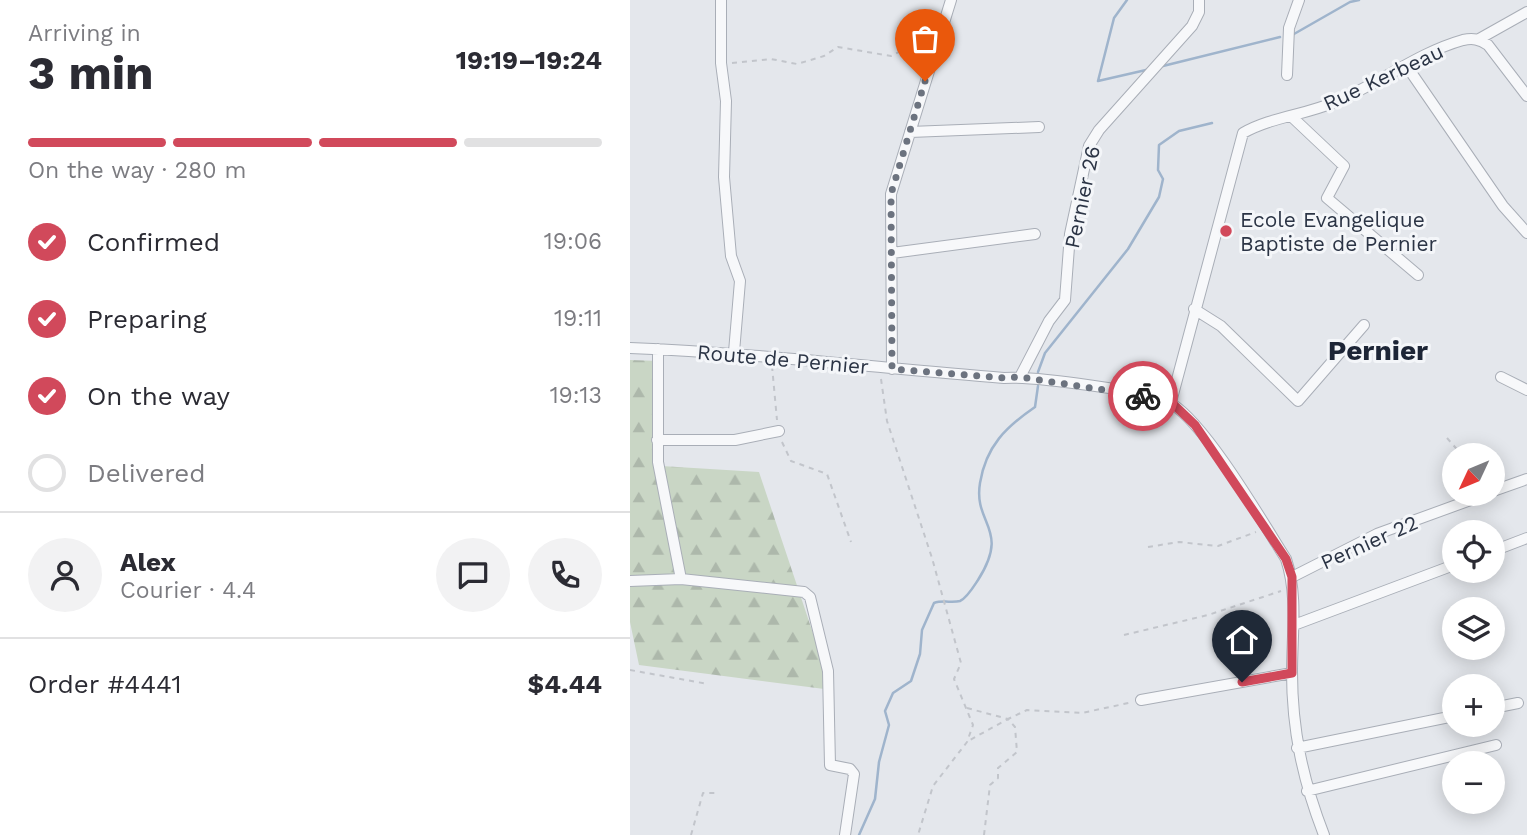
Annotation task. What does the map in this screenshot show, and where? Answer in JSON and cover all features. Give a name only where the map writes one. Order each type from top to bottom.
[{"type":"street","points":[[721,0],[721,63],[726,100],[724,177],[731,256],[740,281],[734,352]]},
{"type":"street","points":[[892,369],[891,194],[951,0]]},
{"type":"street","name":"Pernier 26","points":[[1020,377],[1049,321],[1065,300],[1070,234],[1089,146],[1099,130],[1192,26],[1199,12],[1199,0]]},
{"type":"street","points":[[1287,75],[1289,28],[1299,0]]},
{"type":"street","name":"Rue Kerbeau","points":[[1171,402],[1243,133],[1256,125],[1336,102],[1406,65],[1464,40],[1479,39],[1527,12]]},
{"type":"street","points":[[1479,39],[1488,45],[1527,96]]},
{"type":"street","points":[[1406,65],[1503,206],[1527,233]]},
{"type":"street","points":[[1291,116],[1344,166],[1327,198],[1418,275]]},
{"type":"street","points":[[910,132],[1040,127]]},
{"type":"street","points":[[892,253],[1035,234]]},
{"type":"street","points":[[1194,309],[1220,326],[1298,401],[1364,325]]},
{"type":"street","name":"Route de Pernier","points":[[630,348],[734,352],[879,368],[1020,377],[1098,387],[1171,402]]},
{"type":"street","points":[[658,349],[658,462],[681,579]]},
{"type":"street","points":[[1501,377],[1527,390]]},
{"type":"street","points":[[1171,402],[1195,425],[1286,559],[1292,583],[1292,673],[1297,748],[1307,791],[1324,835]]},
{"type":"street","points":[[657,440],[735,440],[779,431]]},
{"type":"street","points":[[1505,487],[1527,479]]},
{"type":"street","name":"Pernier 22","points":[[1292,583],[1377,534],[1454,506]]},
{"type":"street","points":[[1505,546],[1527,538]]},
{"type":"street","points":[[1294,625],[1442,570]]},
{"type":"street","points":[[630,581],[681,579],[804,592],[810,597],[828,671],[830,765],[849,769],[854,774],[845,835]]},
{"type":"street","points":[[1141,700],[1292,673]]},
{"type":"street","points":[[1505,706],[1518,703]]},
{"type":"street","points":[[1297,748],[1442,718]]},
{"type":"street","points":[[1307,791],[1496,745]]},
{"type":"path","points":[[721,63],[771,59],[797,64],[824,56],[838,47],[891,56],[918,42]]},
{"type":"path","points":[[772,356],[772,391],[786,455],[791,461],[827,474],[851,542]]},
{"type":"path","points":[[879,368],[887,421],[932,558],[961,663],[954,679],[973,726],[967,742],[933,786],[918,835]]},
{"type":"path","points":[[1447,438],[1451,443]]},
{"type":"path","points":[[1148,547],[1180,542],[1218,546],[1267,528]]},
{"type":"path","points":[[1124,635],[1208,615],[1292,583]]},
{"type":"path","points":[[630,670],[708,684]]},
{"type":"path","points":[[967,742],[1027,710],[1082,713],[1141,700]]},
{"type":"path","points":[[966,708],[1008,719],[1016,727],[1017,752],[998,768],[998,778],[990,785],[984,835]]},
{"type":"path","points":[[691,835],[699,799],[703,793],[716,793]]},
{"type":"green space","points":[[630,360],[659,361],[661,466],[759,472],[832,690],[639,665],[630,622]]},
{"type":"waterway","points":[[1127,0],[1114,18],[1098,81],[1146,70]]},
{"type":"waterway","points":[[1294,34],[1350,2],[1359,0]]},
{"type":"waterway","points":[[1163,66],[1280,37]]},
{"type":"waterway","points":[[1038,372],[1045,353],[1128,249],[1159,197],[1163,179],[1158,170],[1159,145],[1179,131],[1212,123]]},
{"type":"waterway","points":[[859,835],[875,799],[879,762],[889,725],[885,711],[893,693],[911,681],[920,654],[922,630],[934,603],[957,602],[963,599],[987,563],[991,538],[979,497],[983,470],[992,448],[1006,430],[1035,407],[1038,386]]},
{"type":"way so far","points":[[925,81],[891,194],[892,369],[1020,377],[1143,396]]},
{"type":"place","name":"Ecole Evangelique Baptiste de Pernier","points":[[1226,231]]},
{"type":"district","name":"Pernier","points":[[1378,350]]},
{"type":"route","points":[[1143,396],[1171,402],[1195,425],[1239,486],[1286,559],[1292,577],[1292,673],[1242,682]]}]
